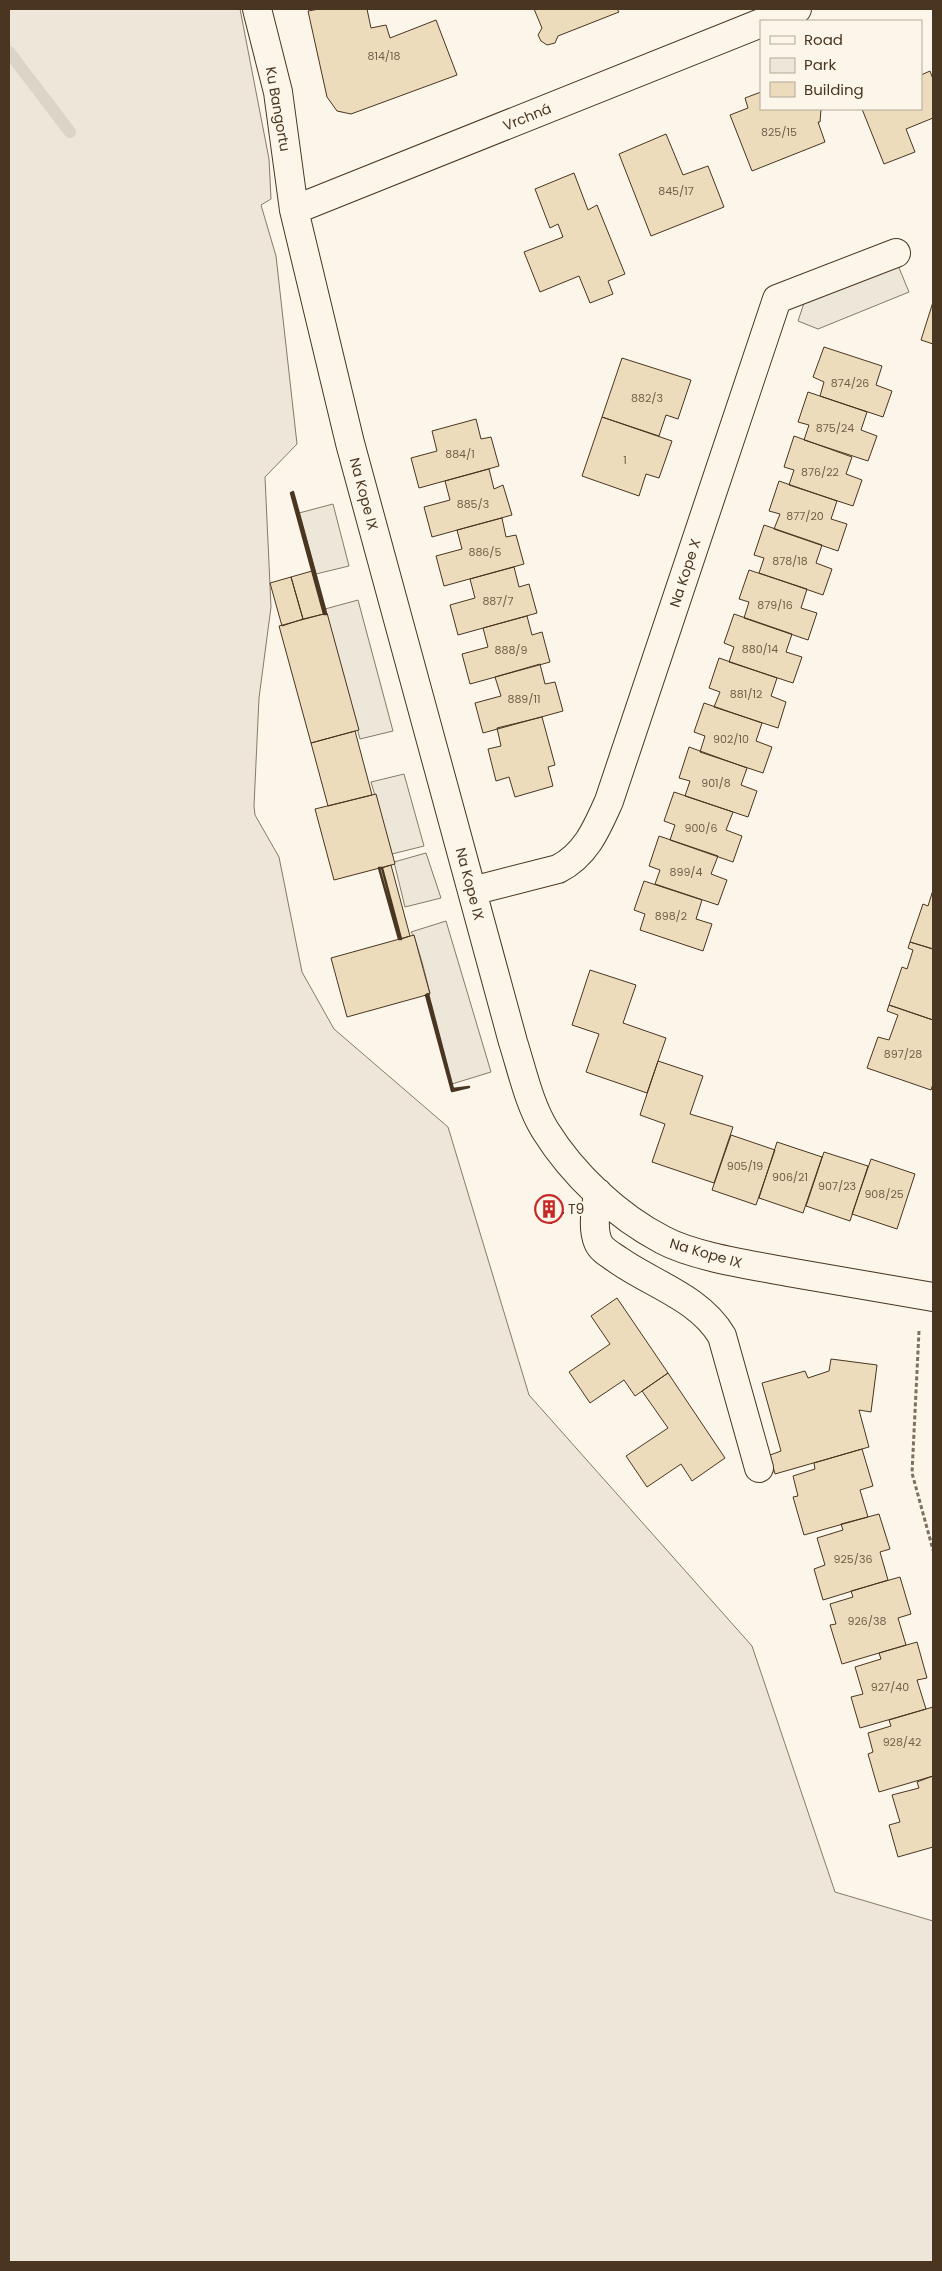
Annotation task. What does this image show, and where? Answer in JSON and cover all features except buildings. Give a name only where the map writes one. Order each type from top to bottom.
[{"type":"street","name":"Ku Bangortu","points":[[257,9],[278,92],[294,210]]},
{"type":"street","points":[[769,20],[797,9]]},
{"type":"street","name":"Vrchná","points":[[294,210],[760,23]]},
{"type":"street","name":"Na Kope IX","points":[[294,210],[350,443],[512,1042],[544,1129],[569,1162],[598,1193],[628,1218],[664,1241],[703,1254],[746,1264],[928,1296]]},
{"type":"street","name":"Na Kope X","points":[[472,891],[558,869],[571,862],[593,836],[609,801],[777,299],[896,253]]},
{"type":"street","points":[[598,1193],[595,1230],[599,1244],[638,1274],[687,1300],[715,1324],[722,1336],[759,1468]]},
{"type":"path","points":[[928,1296],[912,1474],[933,1550]]},
{"type":"green space","points":[[9,9],[240,9],[269,159],[271,199],[261,205],[276,256],[297,444],[265,477],[271,607],[259,698],[254,806],[255,815],[279,857],[302,972],[334,1029],[448,1127],[529,1395],[752,1646],[835,1892],[933,1921],[933,2262],[9,2262]]},
{"type":"shaded area","points":[[897,263],[909,292],[818,329],[798,321],[805,300]]},
{"type":"shaded area","points":[[333,504],[349,566],[316,574],[299,513]]},
{"type":"shaded area","points":[[358,600],[393,731],[360,739],[325,609]]},
{"type":"shaded area","points":[[404,774],[424,846],[392,854],[371,782]]},
{"type":"shaded area","points":[[426,853],[441,898],[405,907],[394,862]]},
{"type":"shaded area","points":[[446,921],[491,1072],[452,1084],[428,994],[430,993],[422,962],[411,932]]},
{"type":"waterway","points":[[9,52],[70,132]]},
{"type":"wall","points":[[293,492],[325,609],[326,614],[324,614],[291,493],[293,492]]},
{"type":"wall","points":[[379,868],[382,868],[401,939],[399,939],[379,868]]},
{"type":"wall","points":[[428,994],[453,1089],[469,1087],[452,1091],[426,995],[428,994]]},
{"type":"place","name":"T9","points":[[549,1209]]}]
